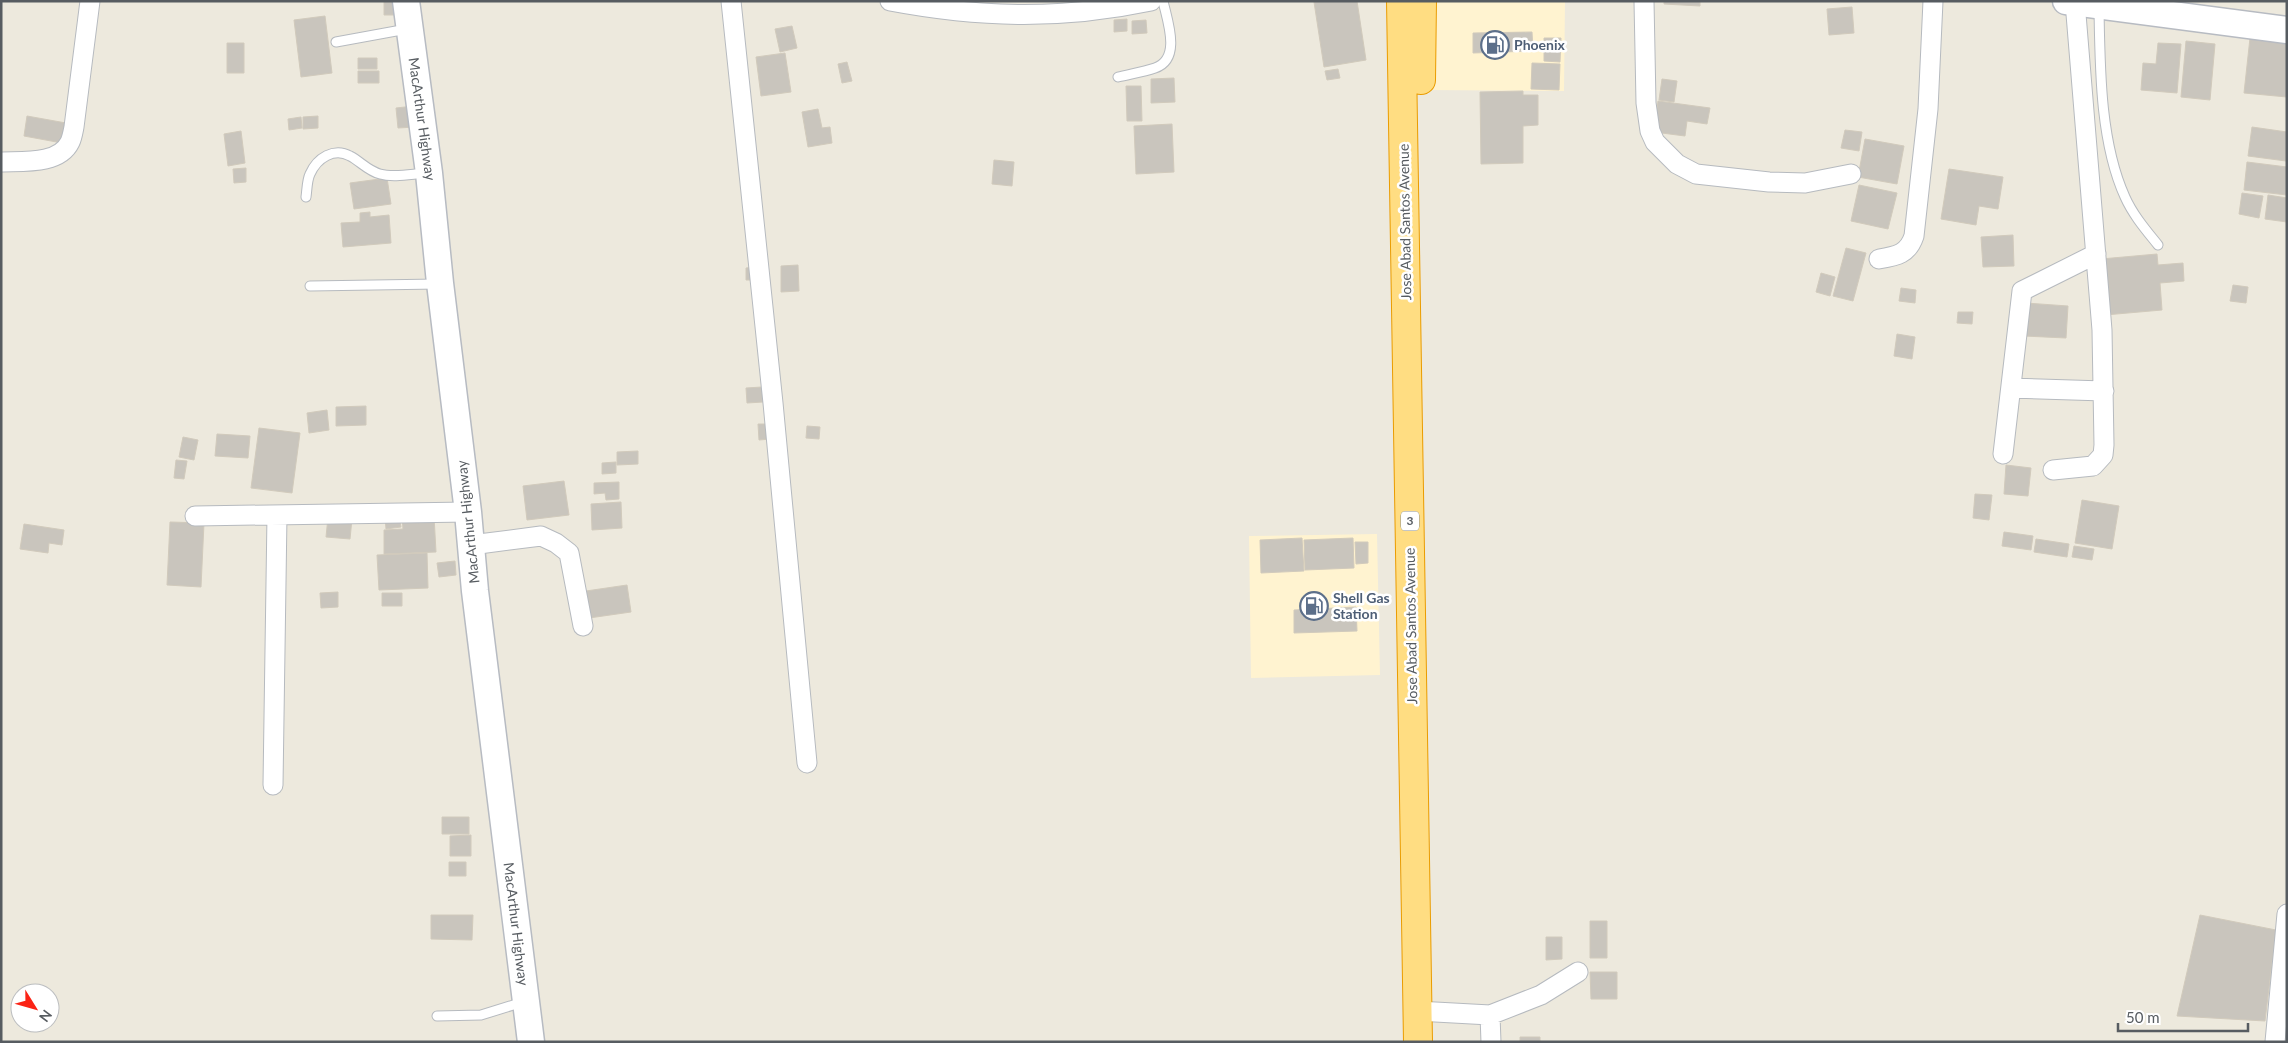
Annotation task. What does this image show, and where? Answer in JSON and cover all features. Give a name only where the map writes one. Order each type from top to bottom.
[{"type":"highway","name":"Jose Abad Santos Avenue","points":[[1401,1],[1426,1012],[1436,1042]]},
{"type":"highway","name":"Jose Abad Santos Avenue","points":[[1418,1042],[1426,1012],[1422,1]]},
{"type":"main road","name":"MacArthur Highway","points":[[406,1],[429,172],[440,284],[531,1042]]},
{"type":"main road","points":[[2080,3],[2287,30]]},
{"type":"street","points":[[1,162],[43,160],[58,154],[69,144],[74,127],[90,1]]},
{"type":"street","points":[[731,1],[773,403],[807,762]]},
{"type":"street","points":[[890,1],[960,13],[1074,8],[1151,1]]},
{"type":"street","points":[[1644,1],[1646,103],[1650,131],[1656,142],[1678,164],[1696,174],[1769,182],[1805,183],[1851,174]]},
{"type":"street","points":[[1879,259],[1901,255],[1912,244],[1914,236],[1928,109],[1933,1]]},
{"type":"street","points":[[2053,470],[2093,466],[2100,461],[2104,445],[2102,330],[2080,3]]},
{"type":"street","points":[[2003,454],[2022,291],[2096,254]]},
{"type":"street","points":[[2011,388],[2104,391]]},
{"type":"street","points":[[195,516],[468,512]]},
{"type":"street","points":[[273,785],[277,515]]},
{"type":"street","points":[[471,545],[541,536],[556,543],[569,553],[583,626]]},
{"type":"street","points":[[2275,1042],[2287,914]]},
{"type":"street","points":[[1426,1012],[1490,1015],[1541,995],[1578,972]]},
{"type":"street","points":[[1490,1015],[1491,1042]]},
{"type":"lane","points":[[1118,77],[1158,67],[1168,57],[1172,42],[1163,1]]},
{"type":"lane","points":[[2080,3],[2100,77],[2112,154],[2125,197],[2141,224],[2158,245]]},
{"type":"lane","points":[[336,42],[410,29]]},
{"type":"lane","points":[[306,197],[309,174],[320,160],[330,153],[340,152],[377,173],[388,176],[429,172]]},
{"type":"lane","points":[[310,286],[440,284]]},
{"type":"lane","points":[[437,1016],[481,1015],[526,1001]]},
{"type":"shaded area","name":"Phoenix","points":[[1428,1],[1565,1],[1564,91],[1426,90]]},
{"type":"shaded area","name":"Shell Gas Station","points":[[1377,534],[1380,675],[1251,678],[1249,536]]},
{"type":"building","points":[[384,1],[398,1],[398,15],[384,15]]},
{"type":"building","points":[[1357,1],[1366,60],[1324,67],[1314,2]]},
{"type":"building","points":[[1664,1],[1700,1],[1700,6],[1664,4]]},
{"type":"building","points":[[1852,7],[1854,33],[1829,35],[1827,9]]},
{"type":"building","points":[[325,16],[332,73],[301,77],[294,20]]},
{"type":"building","points":[[1127,19],[1127,31],[1114,32],[1114,20]]},
{"type":"building","points":[[1146,20],[1147,33],[1132,34],[1132,21]]},
{"type":"building","points":[[792,26],[797,48],[780,52],[775,29]]},
{"type":"building","points":[[1532,32],[1533,51],[1473,53],[1473,33]]},
{"type":"building","points":[[1544,38],[1561,38],[1560,62],[1544,61]]},
{"type":"building","points":[[2250,38],[2287,42],[2287,97],[2244,93]]},
{"type":"building","points":[[2186,41],[2215,44],[2210,100],[2181,97]]},
{"type":"building","points":[[227,43],[244,43],[244,73],[227,73]]},
{"type":"building","points":[[2158,43],[2181,44],[2177,93],[2141,90],[2143,63],[2156,64]]},
{"type":"building","points":[[785,53],[791,92],[761,96],[756,57]]},
{"type":"building","points":[[358,58],[377,58],[377,69],[358,69]]},
{"type":"building","points":[[847,62],[852,81],[842,83],[838,64]]},
{"type":"building","points":[[1532,63],[1560,64],[1559,90],[1531,89]]},
{"type":"building","points":[[1338,69],[1340,78],[1327,80],[1325,71]]},
{"type":"building","points":[[358,71],[379,71],[379,83],[358,83]]},
{"type":"building","points":[[1174,78],[1175,102],[1151,103],[1151,79]]},
{"type":"building","points":[[1662,79],[1677,81],[1674,102],[1659,100]]},
{"type":"building","points":[[1126,86],[1141,86],[1142,121],[1127,121]]},
{"type":"building","points":[[1523,91],[1523,95],[1538,95],[1538,125],[1523,126],[1523,163],[1481,164],[1480,92]]},
{"type":"building","points":[[1658,101],[1710,108],[1707,124],[1687,121],[1685,136],[1654,132]]},
{"type":"building","points":[[414,106],[415,127],[398,128],[396,108]]},
{"type":"building","points":[[818,109],[822,128],[830,127],[832,143],[808,147],[802,112]]},
{"type":"building","points":[[27,116],[66,123],[62,143],[24,136]]},
{"type":"building","points":[[318,116],[318,128],[303,129],[303,117]]},
{"type":"building","points":[[301,117],[302,128],[289,130],[288,119]]},
{"type":"building","points":[[1172,124],[1174,172],[1136,174],[1134,126]]},
{"type":"building","points":[[2252,127],[2287,132],[2286,161],[2248,156]]},
{"type":"building","points":[[1845,130],[1862,132],[1859,151],[1841,148]]},
{"type":"building","points":[[241,131],[245,163],[228,166],[224,134]]},
{"type":"building","points":[[1865,139],[1904,146],[1897,184],[1858,177]]},
{"type":"building","points":[[994,160],[1014,162],[1012,186],[992,184]]},
{"type":"building","points":[[2247,162],[2287,167],[2287,195],[2244,190]]},
{"type":"building","points":[[246,168],[246,182],[234,183],[233,169]]},
{"type":"building","points":[[1949,169],[2003,177],[1998,209],[1979,206],[1976,225],[1941,219]]},
{"type":"building","points":[[387,178],[391,204],[354,209],[350,183]]},
{"type":"building","points":[[1859,185],[1897,193],[1888,229],[1851,221]]},
{"type":"building","points":[[2242,193],[2263,196],[2259,218],[2239,214]]},
{"type":"building","points":[[2268,195],[2287,198],[2287,222],[2265,219]]},
{"type":"building","points":[[370,212],[370,217],[389,215],[391,243],[343,247],[341,223],[360,222],[360,213]]},
{"type":"building","points":[[2013,235],[2014,266],[1983,267],[1981,237]]},
{"type":"building","points":[[1846,248],[1866,253],[1853,301],[1833,296]]},
{"type":"building","points":[[2157,254],[2158,265],[2183,263],[2184,281],[2160,283],[2162,310],[2105,315],[2101,259]]},
{"type":"building","points":[[798,265],[799,291],[781,292],[781,266]]},
{"type":"building","points":[[756,267],[756,280],[746,280],[746,268]]},
{"type":"building","points":[[1821,273],[1835,277],[1830,296],[1816,292]]},
{"type":"building","points":[[2233,285],[2248,287],[2246,303],[2230,301]]},
{"type":"building","points":[[1901,288],[1916,290],[1915,303],[1899,301]]},
{"type":"building","points":[[2026,303],[2068,306],[2066,338],[2024,336]]},
{"type":"building","points":[[1958,312],[1973,312],[1972,324],[1957,323]]},
{"type":"building","points":[[1897,334],[1915,337],[1912,359],[1894,356]]},
{"type":"building","points":[[762,387],[763,402],[747,403],[746,388]]},
{"type":"building","points":[[366,406],[366,425],[336,426],[336,407]]},
{"type":"building","points":[[327,410],[329,430],[309,433],[307,413]]},
{"type":"building","points":[[758,424],[771,424],[771,439],[759,440]]},
{"type":"building","points":[[807,426],[820,427],[819,439],[806,438]]},
{"type":"building","points":[[259,428],[300,433],[292,493],[251,488]]},
{"type":"building","points":[[217,434],[250,436],[248,458],[215,456]]},
{"type":"building","points":[[183,437],[198,440],[194,460],[179,457]]},
{"type":"building","points":[[638,451],[638,464],[617,465],[617,452]]},
{"type":"building","points":[[176,460],[187,461],[184,479],[174,478]]},
{"type":"building","points":[[616,462],[616,473],[602,474],[602,463]]},
{"type":"building","points":[[2006,465],[2031,468],[2028,496],[2004,494]]},
{"type":"building","points":[[564,481],[569,515],[527,520],[523,486]]},
{"type":"building","points":[[619,482],[619,499],[606,500],[605,493],[594,494],[594,483]]},
{"type":"building","points":[[1975,494],[1992,495],[1989,520],[1973,518]]},
{"type":"building","points":[[2082,500],[2119,506],[2112,549],[2075,543]]},
{"type":"building","points":[[621,502],[622,528],[592,530],[591,504]]},
{"type":"building","points":[[399,516],[401,527],[386,529],[385,518]]},
{"type":"building","points":[[434,516],[436,552],[384,554],[384,530],[403,529],[402,517]]},
{"type":"building","points":[[328,517],[352,519],[350,539],[326,537]]},
{"type":"building","points":[[170,522],[204,523],[201,587],[167,585]]},
{"type":"building","points":[[24,524],[64,530],[62,545],[49,543],[48,553],[20,549]]},
{"type":"building","points":[[2004,532],[2033,536],[2031,550],[2002,546]]},
{"type":"building","points":[[1302,538],[1304,571],[1261,573],[1260,540]]},
{"type":"building","points":[[1353,538],[1354,568],[1305,570],[1304,540]]},
{"type":"building","points":[[2036,539],[2069,544],[2067,557],[2034,552]]},
{"type":"building","points":[[1355,542],[1368,542],[1368,563],[1356,564]]},
{"type":"building","points":[[2074,546],[2094,549],[2092,560],[2072,557]]},
{"type":"building","points":[[427,553],[428,588],[379,590],[377,555]]},
{"type":"building","points":[[455,561],[456,575],[439,577],[437,563]]},
{"type":"building","points":[[627,585],[631,612],[589,618],[586,591]]},
{"type":"building","points":[[338,592],[338,607],[321,608],[320,593]]},
{"type":"building","points":[[382,593],[402,593],[402,606],[382,606]]},
{"type":"building","points":[[1356,607],[1357,631],[1294,633],[1294,610]]},
{"type":"building","points":[[442,817],[469,817],[469,834],[442,834]]},
{"type":"building","points":[[471,835],[471,856],[450,856],[450,836]]},
{"type":"building","points":[[449,862],[466,862],[466,876],[449,876]]},
{"type":"building","points":[[431,915],[473,915],[472,940],[431,939]]},
{"type":"building","points":[[2200,915],[2276,930],[2265,1021],[2177,1016]]},
{"type":"building","points":[[1590,921],[1607,921],[1607,958],[1590,958]]},
{"type":"building","points":[[1546,937],[1562,937],[1562,959],[1546,960]]},
{"type":"building","points":[[1590,972],[1617,972],[1617,999],[1591,999]]},
{"type":"building","points":[[1520,1037],[1540,1037],[1540,1042],[1520,1042]]},
{"type":"place","name":"Phoenix","points":[[1495,45]]},
{"type":"place","name":"Shell Gas Station","points":[[1314,606]]}]
